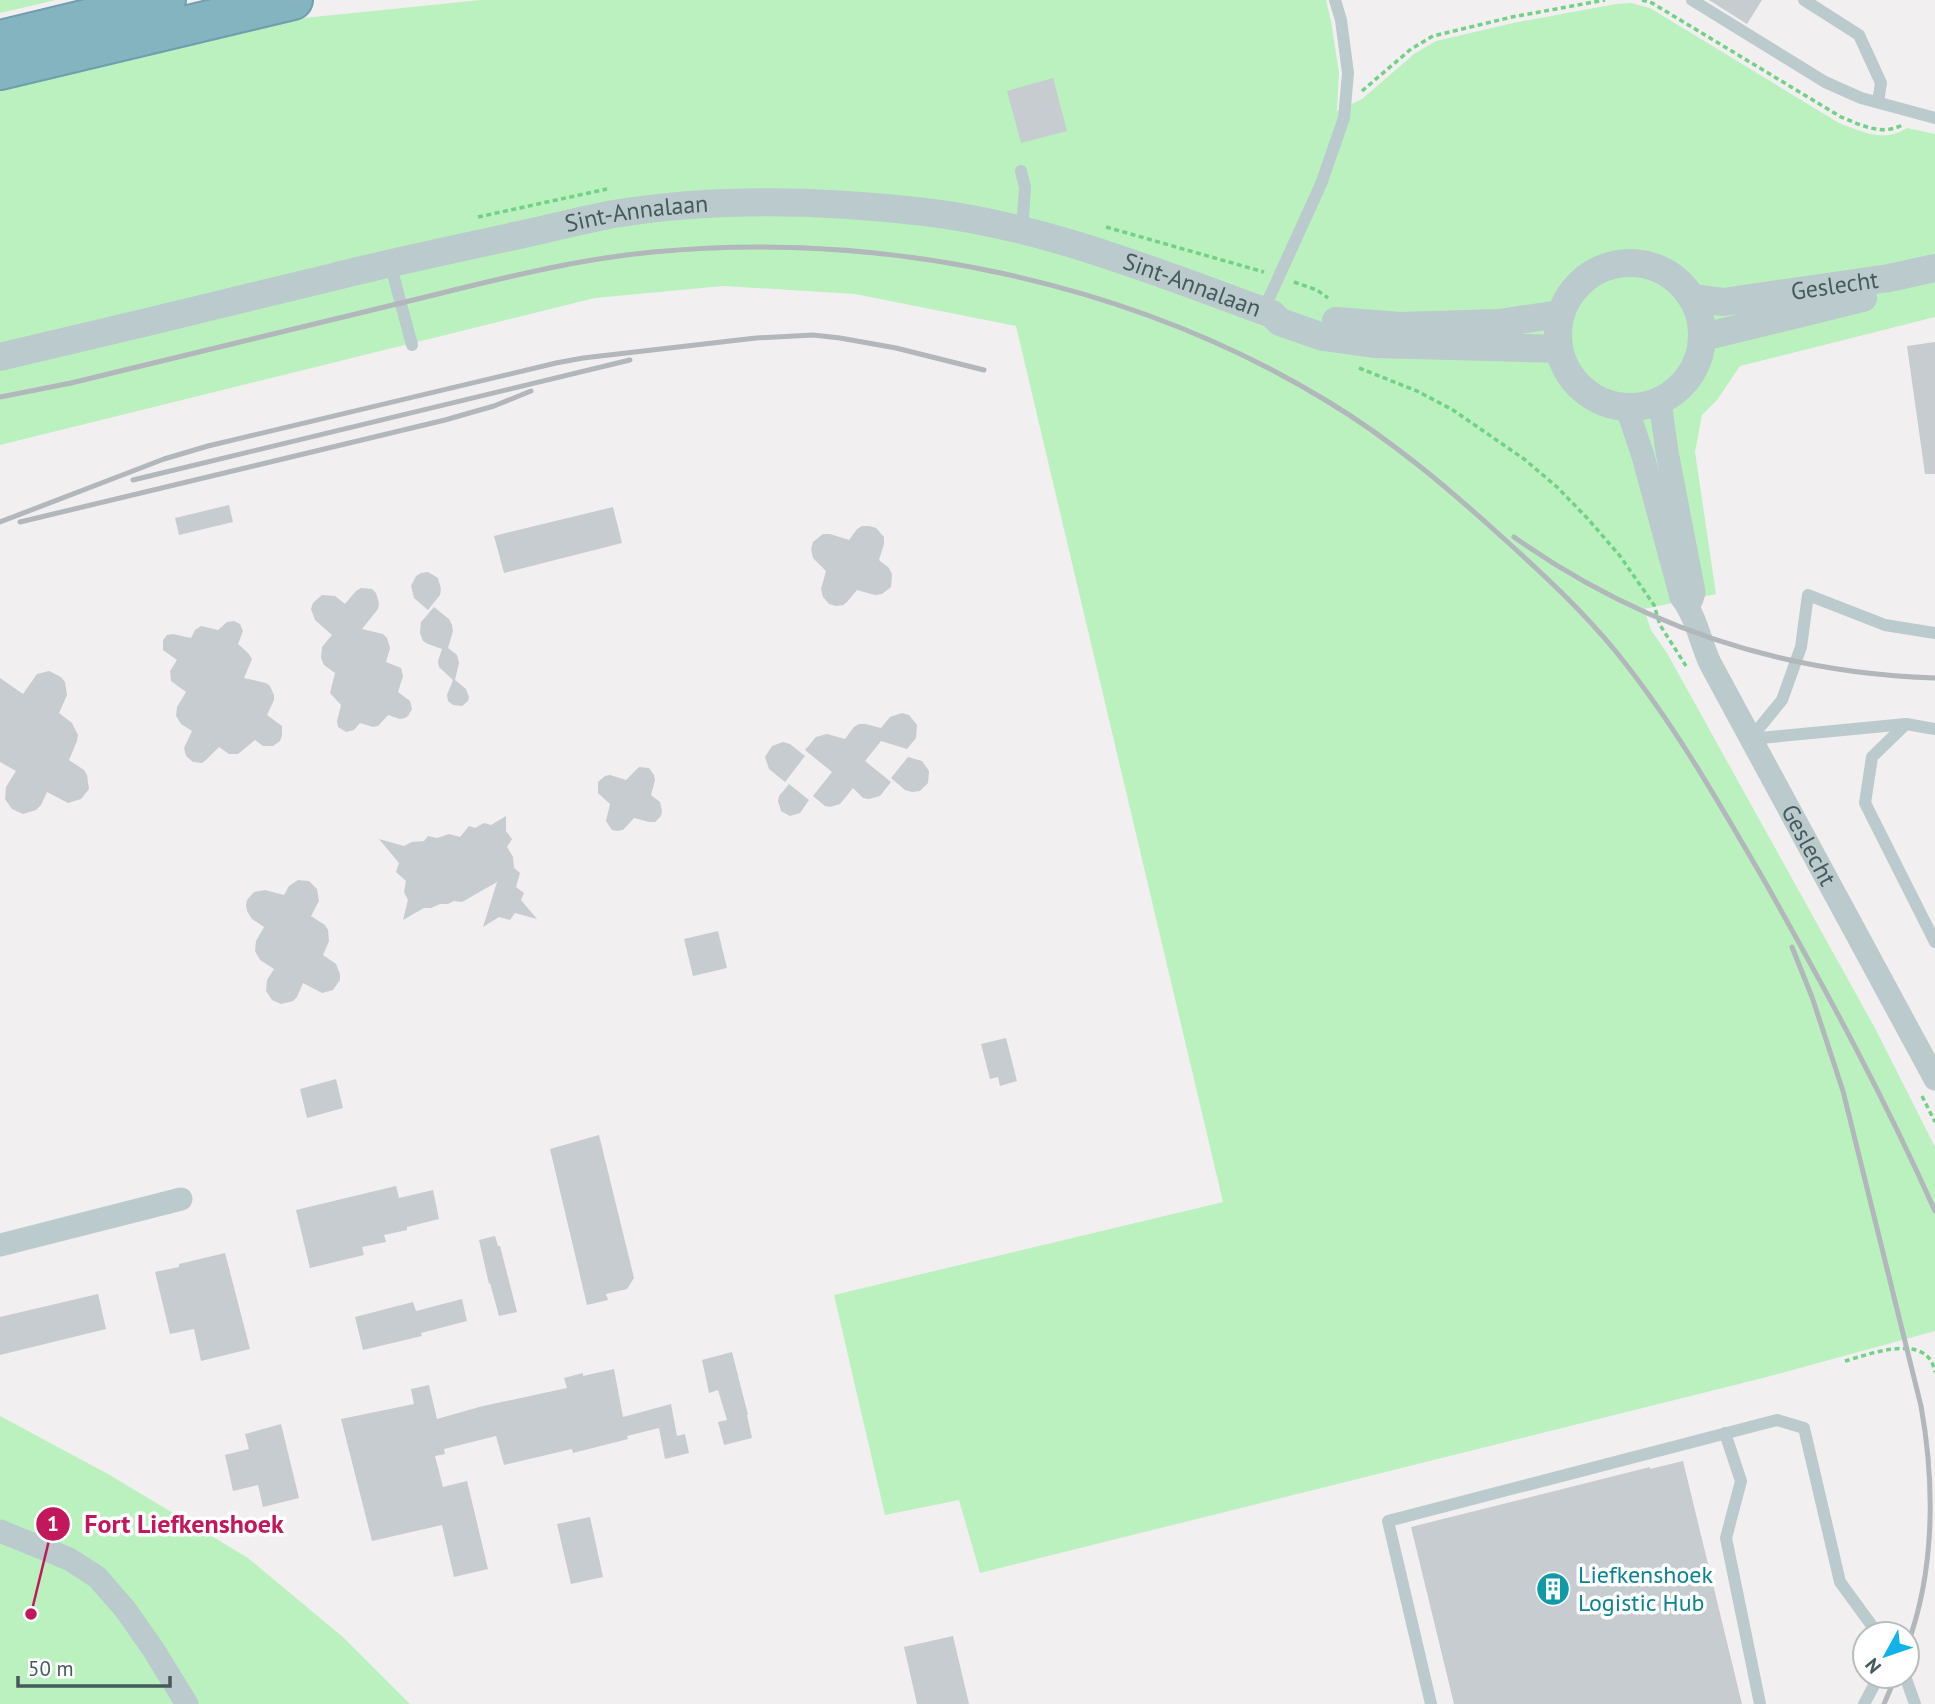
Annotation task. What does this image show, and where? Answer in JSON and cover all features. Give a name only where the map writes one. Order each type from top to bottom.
[{"type":"highway","points":[[0,40],[166,0]]},
{"type":"highway","points":[[0,71],[293,0]]},
{"type":"street","name":"Sint-Annalaan","points":[[0,357],[390,263],[614,214],[737,203],[808,203],[927,212],[984,221],[1103,252],[1267,312],[1280,323],[1323,337],[1374,344],[1559,349]]},
{"type":"street","points":[[1633,262],[1656,268],[1677,280],[1692,298],[1700,317],[1703,337],[1699,357],[1691,376],[1677,391],[1660,402],[1627,408],[1603,403],[1583,391],[1567,372],[1559,349],[1557,332],[1560,314],[1571,293],[1588,276],[1609,266],[1633,262]]},
{"type":"street","name":"Geslecht","points":[[1692,298],[1723,302],[1889,278],[1935,268]]},
{"type":"street","name":"Geslecht","points":[[1703,337],[1935,280]]},
{"type":"street","name":"Sint-Annalaan","points":[[1267,312],[1282,311],[1327,321],[1401,326],[1499,323],[1560,314]]},
{"type":"street","name":"Geslecht","points":[[1660,402],[1694,592],[1690,609]]},
{"type":"street","name":"Geslecht","points":[[1627,408],[1643,456],[1681,597],[1690,609],[1710,663],[1935,1079]]},
{"type":"street","points":[[0,1245],[181,1199]]},
{"type":"street","points":[[0,1531],[69,1559],[97,1577],[125,1609],[187,1704]]},
{"type":"lane","points":[[1267,312],[1277,276],[1321,184],[1344,118],[1348,73],[1341,20],[1335,0]]},
{"type":"lane","points":[[1692,0],[1825,82],[1861,98],[1935,118]]},
{"type":"lane","points":[[1804,0],[1859,35],[1881,83],[1878,102]]},
{"type":"lane","points":[[1021,171],[1025,187],[1022,230]]},
{"type":"lane","points":[[390,263],[412,345]]},
{"type":"lane","points":[[1751,739],[1782,700],[1801,647],[1808,595],[1885,625],[1935,633]]},
{"type":"lane","points":[[1751,739],[1906,724],[1935,729]]},
{"type":"lane","points":[[1906,724],[1872,757],[1865,803],[1935,943]]},
{"type":"lane","points":[[1431,1704],[1388,1521],[1777,1420],[1804,1429],[1840,1582],[1868,1620]]},
{"type":"lane","points":[[1725,1433],[1741,1481],[1726,1538],[1760,1704]]},
{"type":"path","points":[[1345,101],[1358,94],[1411,49],[1433,36],[1512,17],[1605,0]]},
{"type":"path","points":[[1642,0],[1653,3],[1841,117],[1874,129],[1893,130],[1903,124],[1911,112]]},
{"type":"path","points":[[477,217],[609,189]]},
{"type":"path","points":[[1104,226],[1317,290],[1328,298],[1327,321]]},
{"type":"path","points":[[1352,365],[1417,391],[1441,404],[1524,459],[1557,487],[1588,519],[1620,556],[1654,605]]},
{"type":"path","points":[[1845,1361],[1888,1349],[1914,1349],[1931,1360],[1935,1372]]},
{"type":"green space","points":[[0,0],[56,0],[0,13]]},
{"type":"green space","points":[[481,0],[1326,0],[1339,73],[1337,111],[1362,99],[1414,54],[1436,41],[1513,23],[1631,3],[1650,8],[1839,123],[1881,135],[1907,128],[1935,134],[1935,317],[1740,366],[1717,400],[1702,415],[1695,452],[1716,594],[1644,609],[1651,630],[1667,653],[1876,1030],[1935,1147],[1935,1331],[1763,1378],[980,1573],[959,1500],[885,1515],[834,1295],[1223,1202],[1016,326],[855,294],[723,286],[595,298],[0,445],[0,89],[294,19]]},
{"type":"green space","points":[[0,1416],[108,1474],[248,1558],[344,1638],[410,1704],[0,1704]]},
{"type":"building","points":[[1709,0],[1762,0],[1747,24]]},
{"type":"building","points":[[1053,78],[1067,131],[1021,143],[1007,91]]},
{"type":"building","points":[[1935,342],[1935,474],[1925,474],[1907,346]]},
{"type":"building","points":[[229,505],[233,522],[179,535],[175,518]]},
{"type":"building","points":[[613,507],[622,543],[504,573],[494,536]]},
{"type":"building","points":[[862,526],[876,528],[884,537],[879,560],[892,574],[891,587],[882,594],[875,595],[857,590],[843,605],[829,604],[821,589],[826,571],[813,558],[813,542],[823,534],[849,540]]},
{"type":"building","points":[[428,572],[438,578],[441,589],[440,595],[428,610],[414,598],[411,586],[416,576]]},
{"type":"building","points":[[361,588],[372,589],[379,603],[378,609],[362,629],[383,634],[387,638],[390,648],[386,662],[401,668],[403,676],[398,692],[410,701],[412,709],[405,718],[388,715],[378,726],[360,723],[354,730],[346,732],[338,727],[341,705],[330,693],[335,673],[324,665],[321,658],[322,647],[332,635],[315,620],[311,609],[313,603],[322,595],[335,596],[345,604]]},
{"type":"building","points":[[434,607],[449,619],[452,625],[448,648],[457,655],[459,663],[455,680],[466,689],[469,697],[462,706],[448,701],[447,695],[453,680],[439,667],[442,649],[423,641],[420,633],[421,622]]},
{"type":"building","points":[[227,622],[240,624],[243,631],[238,644],[252,659],[244,678],[270,686],[274,700],[267,715],[282,726],[282,736],[273,746],[263,746],[255,740],[238,754],[229,754],[219,747],[202,763],[193,762],[186,756],[184,748],[192,731],[181,724],[176,716],[177,707],[186,692],[171,681],[170,671],[177,660],[163,650],[163,640],[167,635],[173,634],[191,638],[201,626],[218,630]]},
{"type":"building","points":[[49,671],[65,682],[67,695],[59,713],[72,723],[78,735],[69,760],[84,770],[89,789],[81,799],[68,803],[47,792],[36,810],[23,814],[12,809],[5,799],[6,787],[16,771],[0,762],[0,678],[23,694],[37,674]]},
{"type":"building","points":[[902,713],[909,715],[917,725],[916,738],[907,749],[881,741],[865,761],[891,782],[880,796],[863,798],[853,788],[840,804],[830,807],[813,796],[832,772],[805,750],[816,737],[827,734],[845,739],[859,724],[881,728],[890,717]]},
{"type":"building","points":[[783,742],[805,756],[785,782],[769,769],[765,757],[772,746]]},
{"type":"building","points":[[908,757],[922,761],[929,771],[928,783],[920,791],[905,790],[891,778]]},
{"type":"building","points":[[639,767],[649,768],[654,775],[651,795],[660,802],[661,816],[655,822],[634,818],[623,830],[612,830],[606,821],[610,804],[598,793],[598,782],[610,775],[626,780]]},
{"type":"building","points":[[789,784],[809,800],[800,813],[790,816],[781,811],[778,801]]},
{"type":"building","points":[[506,816],[506,831],[512,839],[507,847],[513,857],[514,868],[520,873],[516,887],[524,893],[521,900],[537,919],[515,913],[510,920],[499,917],[483,927],[497,882],[462,902],[454,901],[424,908],[403,920],[408,900],[404,892],[406,881],[396,872],[399,863],[379,839],[404,846],[424,841],[428,836],[437,838],[449,834],[460,837],[469,826],[475,828],[484,823],[491,825]]},
{"type":"building","points":[[298,880],[309,881],[317,889],[319,901],[311,916],[328,930],[329,941],[323,955],[336,964],[340,980],[333,990],[322,993],[303,983],[293,1001],[281,1004],[272,1000],[266,991],[267,980],[274,969],[260,960],[255,951],[256,941],[264,927],[252,919],[246,905],[254,892],[265,890],[284,895],[289,886]]},
{"type":"building","points":[[718,931],[727,968],[693,976],[684,939]]},
{"type":"building","points":[[1006,1038],[1017,1081],[1000,1086],[998,1077],[990,1079],[981,1044]]},
{"type":"building","points":[[336,1079],[343,1108],[307,1118],[300,1089]]},
{"type":"building","points":[[599,1135],[634,1278],[627,1289],[606,1294],[608,1300],[587,1305],[550,1149]]},
{"type":"building","points":[[396,1186],[399,1198],[433,1190],[439,1219],[384,1235],[386,1242],[362,1247],[364,1255],[310,1268],[296,1210]]},
{"type":"building","points":[[495,1236],[517,1312],[499,1316],[479,1240]]},
{"type":"building","points":[[225,1253],[250,1349],[201,1361],[194,1329],[170,1334],[155,1272]]},
{"type":"building","points":[[98,1294],[106,1329],[0,1355],[0,1317]]},
{"type":"building","points":[[462,1299],[467,1321],[421,1333],[422,1336],[363,1350],[355,1317],[413,1302],[416,1311]]},
{"type":"building","points":[[732,1352],[752,1438],[724,1445],[718,1422],[727,1420],[718,1390],[709,1393],[702,1360]]},
{"type":"building","points":[[614,1369],[623,1417],[671,1404],[677,1436],[685,1434],[689,1453],[665,1459],[659,1428],[573,1453],[572,1449],[504,1465],[496,1436],[444,1449],[445,1454],[435,1456],[443,1487],[467,1481],[488,1569],[454,1577],[442,1525],[372,1541],[341,1419],[414,1404],[411,1389],[429,1385],[437,1419],[567,1388],[564,1378]]},
{"type":"building","points":[[281,1424],[299,1498],[263,1507],[258,1485],[233,1491],[225,1455],[249,1449],[245,1434]]},
{"type":"building","name":"Liefkenshoek Logistic Hub","points":[[1683,1461],[1742,1704],[1454,1704],[1411,1527]]},
{"type":"building","points":[[590,1517],[603,1577],[571,1584],[557,1524]]},
{"type":"building","points":[[953,1636],[969,1704],[917,1704],[904,1647]]},
{"type":"railway","points":[[0,397],[71,383],[526,273],[653,252],[739,247],[827,249],[915,258],[1002,273],[1087,295],[1171,324],[1251,359],[1327,401],[1373,431],[1418,464],[1481,518],[1562,593],[1604,637],[1679,738],[1769,889],[1856,1048],[1935,1211]]},
{"type":"railway","points":[[0,522],[164,459],[208,446],[583,358],[756,338],[813,335],[896,348],[984,370]]},
{"type":"railway","points":[[133,480],[630,360]]},
{"type":"railway","points":[[20,522],[445,420],[494,406],[531,391]]},
{"type":"railway","points":[[1514,537],[1611,596],[1714,639],[1767,655],[1822,666],[1935,678]]},
{"type":"railway","points":[[1792,947],[1812,997],[1843,1091],[1921,1406],[1929,1466],[1930,1527],[1923,1588],[1915,1620]]},
{"type":"railway","points":[[1884,1704],[1890,1690]]},
{"type":"place","name":"Liefkenshoek Logistic Hub","points":[[1553,1589]]},
{"type":"place","name":"Fort Liefkenshoek","points":[[31,1614]]}]
